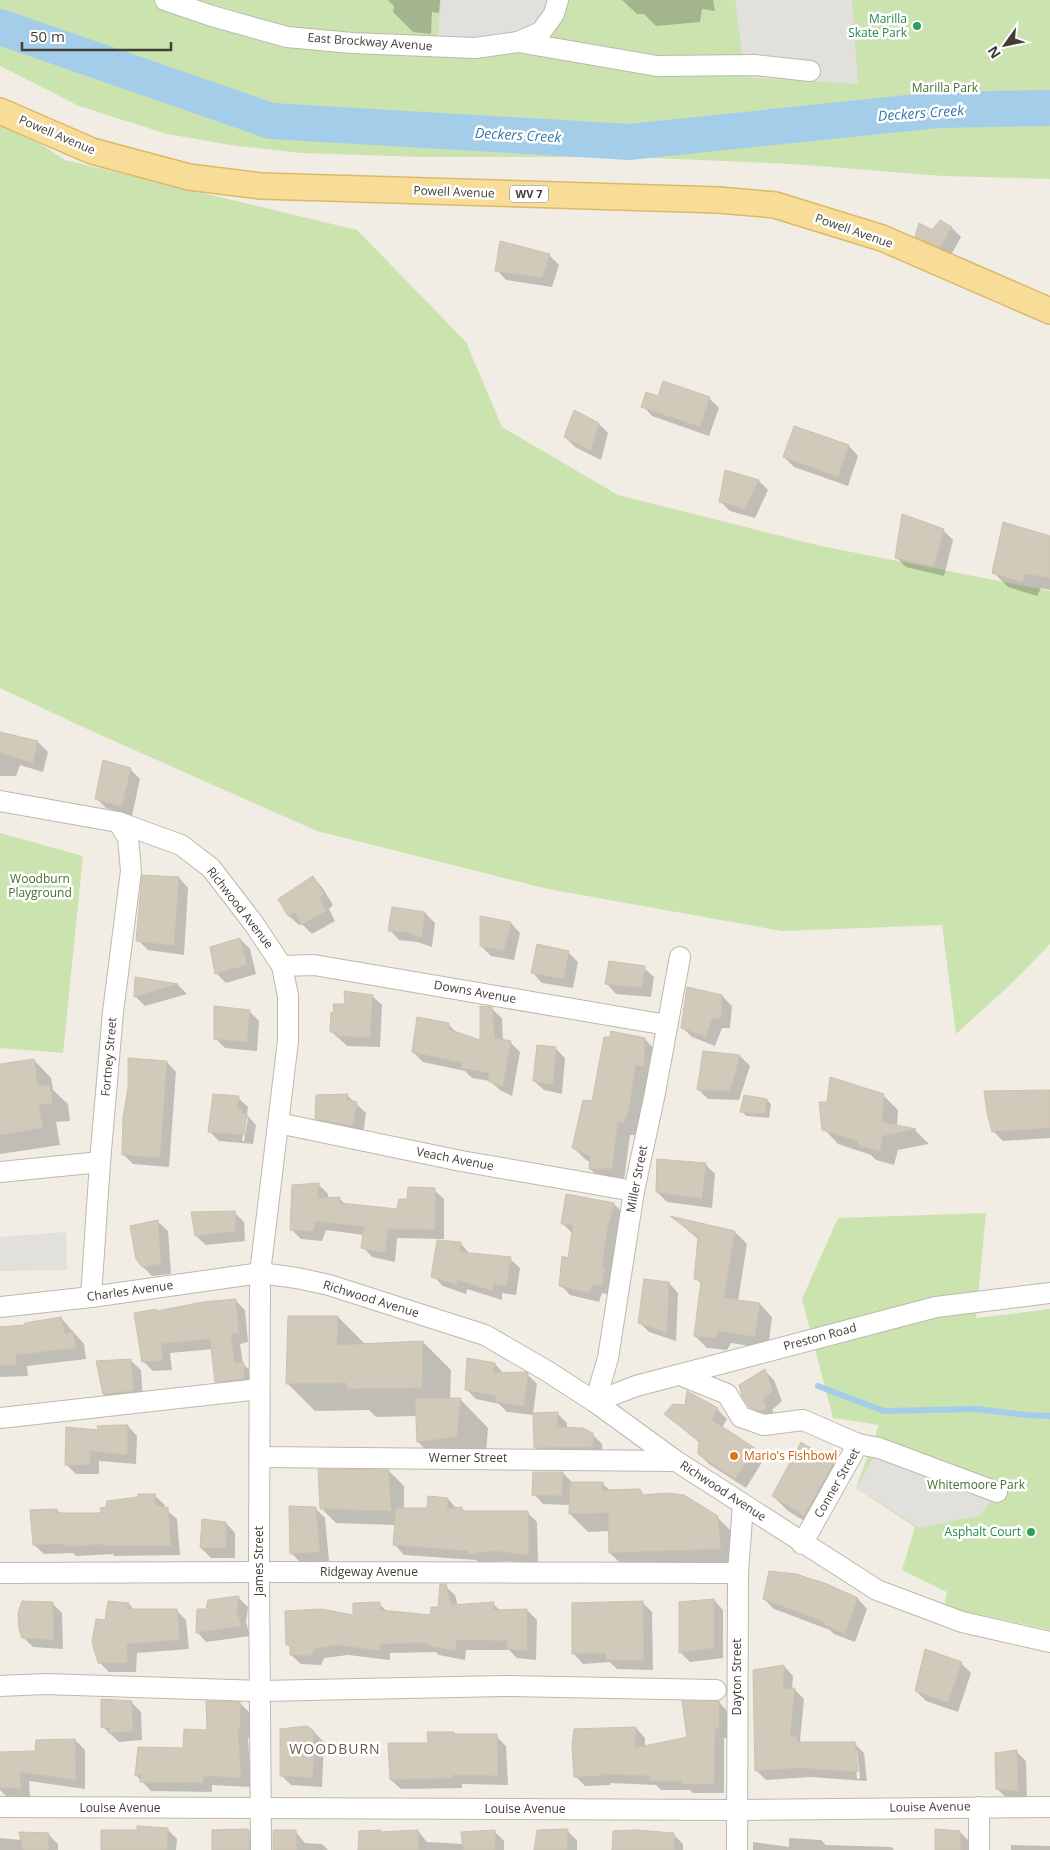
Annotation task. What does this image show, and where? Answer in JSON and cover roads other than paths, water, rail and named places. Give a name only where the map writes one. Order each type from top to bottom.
[{"type":"main road","name":"Powell Avenue","points":[[0,111],[92,151],[189,177],[261,186],[719,200],[775,205],[882,238],[1050,312]]},
{"type":"street","name":"East Brockway Avenue","points":[[165,0],[212,16],[287,36],[352,43],[475,48],[518,42],[542,32],[554,14],[558,0]]},
{"type":"street","points":[[518,42],[657,66],[755,65],[810,71]]},
{"type":"street","name":"Richwood Avenue","points":[[0,801],[118,822],[181,845],[211,868],[254,924],[282,966],[288,996],[288,1041],[260,1272],[329,1285],[485,1336],[548,1371],[676,1460],[802,1544],[877,1590],[962,1622],[1050,1642]]},
{"type":"street","name":"Fortney Street","points":[[91,1297],[100,1162],[130,870],[128,838],[118,822]]},
{"type":"street","name":"Miller Street","points":[[594,1402],[608,1358],[634,1191],[654,1098],[680,956]]},
{"type":"street","name":"Downs Avenue","points":[[282,966],[314,965],[667,1025]]},
{"type":"street","name":"Veach Avenue","points":[[278,1123],[461,1161],[634,1191]]},
{"type":"street","points":[[0,1172],[100,1162]]},
{"type":"street","name":"Charles Avenue","points":[[0,1307],[91,1297],[260,1272]]},
{"type":"street","name":"James Street","points":[[260,1272],[258,1572],[261,1850]]},
{"type":"street","name":"Preston Road","points":[[594,1402],[636,1386],[936,1307],[1050,1293]]},
{"type":"street","points":[[680,1375],[726,1394],[741,1417],[764,1425],[803,1420],[858,1444]]},
{"type":"street","points":[[0,1418],[259,1389]]},
{"type":"street","name":"Conner Street","points":[[802,1544],[858,1444],[879,1448],[998,1492]]},
{"type":"street","name":"Werner Street","points":[[260,1457],[676,1460]]},
{"type":"street","name":"Dayton Street","points":[[737,1850],[738,1573],[743,1504]]},
{"type":"street","name":"Ridgeway Avenue","points":[[0,1574],[258,1572],[738,1573]]},
{"type":"street","points":[[0,1686],[45,1684],[260,1691],[504,1686],[716,1690]]},
{"type":"street","name":"Louise Avenue","points":[[0,1807],[737,1810],[1050,1807]]},
{"type":"street","points":[[979,1807],[979,1850]]},
{"type":"waterway","name":"Deckers Creek","points":[[0,27],[271,121],[629,142],[937,110],[1050,108]]},
{"type":"waterway","points":[[818,1386],[884,1411],[976,1409],[1050,1416]]},
{"type":"place","name":"Marilla Skate Park","points":[[917,26]]},
{"type":"place","name":"Mario's Fishbowl","points":[[734,1456]]},
{"type":"place","name":"Asphalt Court","points":[[1031,1532]]},
{"type":"district","name":"WOODBURN","points":[[335,1749]]},
{"type":"park label","name":"Marilla Park","points":[[945,88]]},
{"type":"park label","name":"Woodburn Playground","points":[[40,886]]},
{"type":"park label","name":"Whitemoore Park","points":[[976,1485]]}]
